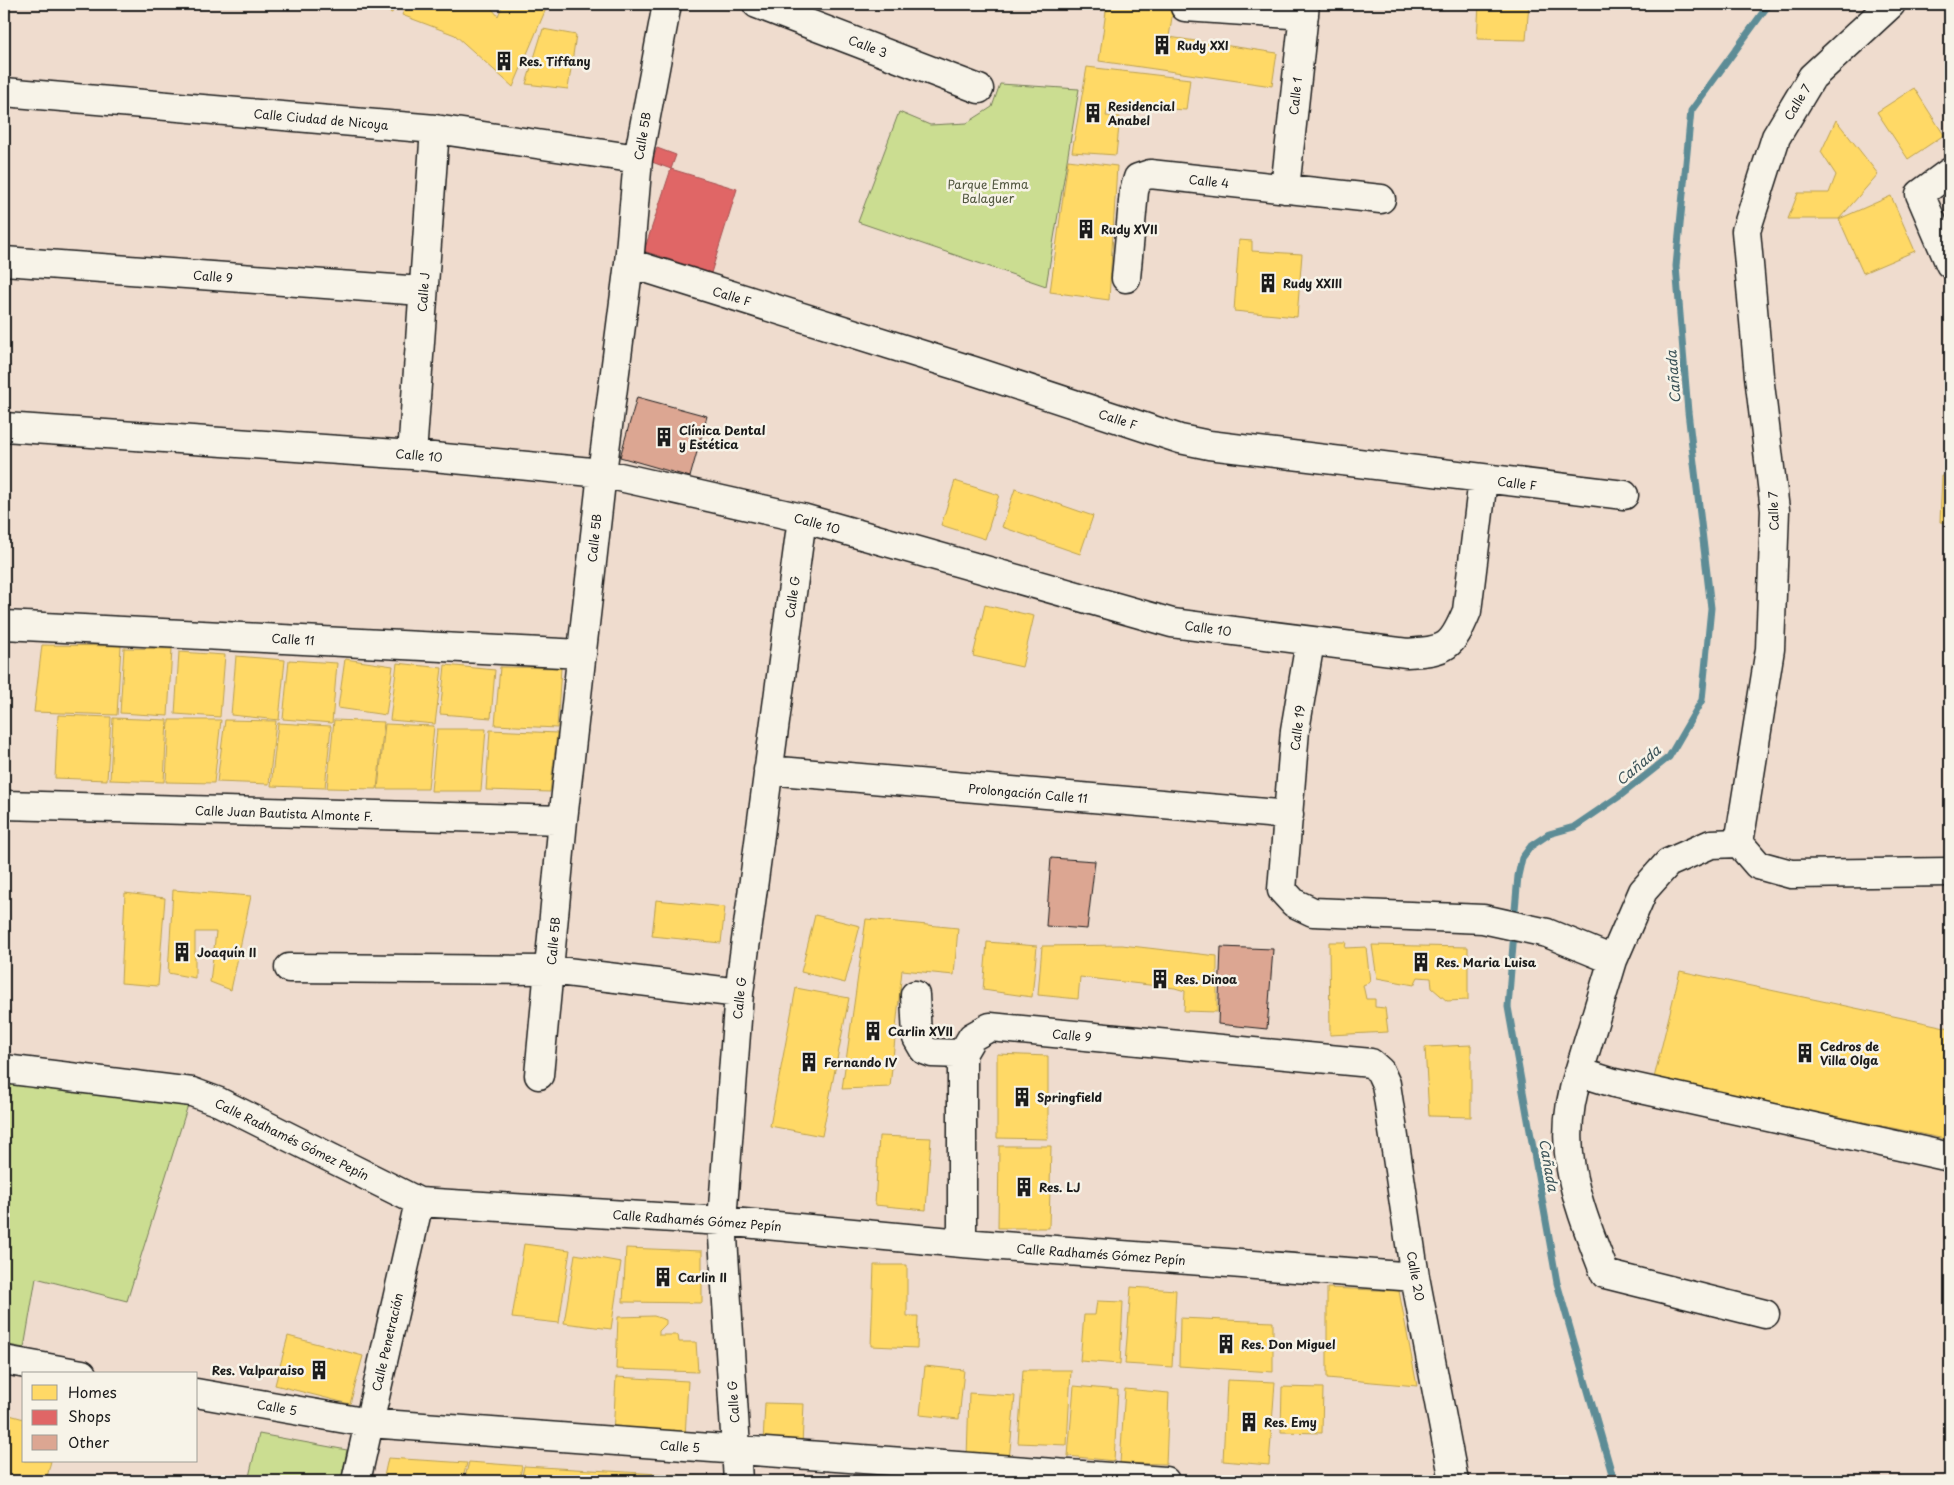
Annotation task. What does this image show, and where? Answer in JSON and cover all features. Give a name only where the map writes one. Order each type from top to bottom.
[{"type":"street","name":"Calle 5B","points":[[538,1075],[550,970],[563,820],[602,473],[629,263],[638,159],[667,4]]},
{"type":"street","name":"Calle 3","points":[[757,4],[979,89]]},
{"type":"street","name":"Calle 7","points":[[1739,843],[1770,649],[1775,510],[1759,376],[1746,231],[1776,137],[1812,77],[1891,4]]},
{"type":"street","points":[[1185,7],[1305,9]]},
{"type":"street","name":"Calle 1","points":[[1285,189],[1305,9]]},
{"type":"street","name":"Calle Ciudad de Nicoya","points":[[4,92],[435,129],[638,159]]},
{"type":"street","name":"Calle J","points":[[412,454],[435,129]]},
{"type":"street","points":[[1950,172],[1920,194],[1950,264]]},
{"type":"street","name":"Calle 4","points":[[1126,278],[1134,191],[1138,178],[1150,174],[1381,198]]},
{"type":"street","name":"Calle 9","points":[[4,261],[422,292]]},
{"type":"street","name":"Calle F","points":[[629,263],[974,371],[1180,439],[1209,445],[1624,496]]},
{"type":"street","name":"Calle 10","points":[[4,427],[412,454],[602,473],[802,518],[1172,623],[1407,653],[1428,652],[1449,645],[1459,630],[1467,611],[1483,479]]},
{"type":"street","name":"Calle G","points":[[738,1481],[722,1221],[739,993],[802,518]]},
{"type":"street","name":"Calle 11","points":[[4,625],[582,654]]},
{"type":"street","name":"Calle 19","points":[[1310,642],[1295,730],[1282,890],[1294,903],[1313,912],[1483,919],[1547,933],[1613,960]]},
{"type":"street","name":"Prolongación Calle 11","points":[[768,770],[1289,815]]},
{"type":"street","name":"Calle Juan Bautista Almonte F.","points":[[4,805],[563,820]]},
{"type":"street","points":[[1765,1314],[1605,1274],[1575,1194],[1567,1151],[1571,1094],[1613,960],[1627,934],[1643,891],[1668,863],[1710,844],[1739,843],[1758,865],[1791,874],[1950,872]]},
{"type":"street","points":[[289,968],[550,970],[739,993]]},
{"type":"street","points":[[915,995],[917,1038],[924,1050],[932,1053],[962,1054],[962,1243]]},
{"type":"street","name":"Calle 9","points":[[962,1054],[972,1037],[990,1027],[1371,1063],[1380,1071]]},
{"type":"street","name":"Calle Radhamés Gómez Pepín","points":[[4,1069],[192,1092],[219,1102],[420,1202],[722,1221],[962,1243],[1415,1278]]},
{"type":"street","name":"Calle 20","points":[[1380,1071],[1386,1084],[1415,1278],[1454,1481]]},
{"type":"street","points":[[1578,1072],[1614,1082],[1950,1157]]},
{"type":"street","name":"Calle Penetración","points":[[356,1481],[420,1202]]},
{"type":"street","points":[[4,1360],[71,1372]]},
{"type":"street","name":"Calle 5","points":[[198,1393],[370,1423],[736,1450],[955,1474],[1165,1481]]},
{"type":"green space","name":"Parque Emma Balaguer","points":[[1000,84],[1079,89],[1046,286],[858,222],[899,112],[930,125],[967,123],[992,107]]},
{"type":"green space","points":[[4,1069],[192,1092],[127,1301],[36,1278],[24,1348],[4,1344]]},
{"type":"green space","points":[[259,1434],[347,1450],[341,1481],[248,1481]]},
{"type":"building: Homes","points":[[369,4],[395,4],[392,13]]},
{"type":"building: Homes","name":"Res. Tiffany","points":[[407,4],[488,4],[498,16],[503,4],[548,4],[513,87],[455,35],[402,15]]},
{"type":"building: Homes","name":"Rudy XXI","points":[[1107,4],[1174,4],[1169,37],[1277,53],[1272,86],[1099,61]]},
{"type":"building: Homes","points":[[1479,4],[1529,4],[1526,40],[1477,39]]},
{"type":"building: Homes","points":[[543,29],[576,35],[568,89],[526,84]]},
{"type":"building: Homes","name":"Residencial Anabel","points":[[1087,67],[1190,79],[1186,110],[1109,105],[1106,116],[1120,117],[1116,155],[1072,152]]},
{"type":"building: Homes","points":[[1914,88],[1944,135],[1908,159],[1877,112]]},
{"type":"building: Homes","points":[[1836,120],[1878,174],[1839,219],[1788,219],[1798,193],[1829,193],[1836,175],[1821,152]]},
{"type":"building: Homes","name":"Rudy XVII","points":[[1068,160],[1117,166],[1109,300],[1050,292]]},
{"type":"building: Homes","points":[[1891,196],[1915,251],[1863,273],[1839,219]]},
{"type":"building: Homes","name":"Rudy XXIII","points":[[1239,240],[1252,241],[1252,251],[1302,254],[1297,317],[1234,311]]},
{"type":"building: Homes","points":[[1942,476],[1950,476],[1950,523],[1940,522]]},
{"type":"building: Homes","points":[[955,481],[999,495],[985,539],[941,525]]},
{"type":"building: Homes","points":[[1015,489],[1093,516],[1080,554],[1002,527]]},
{"type":"building: Homes","points":[[985,605],[1034,616],[1022,667],[973,656]]},
{"type":"building: Homes","points":[[42,645],[121,646],[117,715],[34,712]]},
{"type":"building: Homes","points":[[124,648],[172,649],[168,716],[120,713]]},
{"type":"building: Homes","points":[[179,652],[225,655],[220,717],[175,714]]},
{"type":"building: Homes","points":[[236,656],[285,660],[279,720],[231,715]]},
{"type":"building: Homes","points":[[345,659],[393,666],[386,715],[338,708]]},
{"type":"building: Homes","points":[[289,660],[337,663],[332,723],[283,719]]},
{"type":"building: Homes","points":[[397,663],[442,668],[435,724],[390,720]]},
{"type":"building: Homes","points":[[445,665],[495,670],[491,718],[440,714]]},
{"type":"building: Homes","points":[[500,667],[561,668],[557,728],[495,725]]},
{"type":"building: Homes","points":[[58,715],[111,717],[107,780],[55,778]]},
{"type":"building: Homes","points":[[113,718],[167,720],[164,782],[110,780]]},
{"type":"building: Homes","points":[[169,720],[221,720],[214,783],[166,782]]},
{"type":"building: Homes","points":[[225,720],[276,721],[269,784],[217,782]]},
{"type":"building: Homes","points":[[334,720],[384,722],[377,789],[327,788]]},
{"type":"building: Homes","points":[[278,723],[331,726],[325,788],[271,786]]},
{"type":"building: Homes","points":[[385,724],[434,726],[428,789],[378,789]]},
{"type":"building: Homes","points":[[437,729],[486,729],[481,791],[431,791]]},
{"type":"building: Homes","points":[[490,730],[557,733],[550,792],[486,790]]},
{"type":"building: Homes","name":"Joaquín II","points":[[173,890],[251,896],[231,990],[210,982],[216,932],[195,932],[195,978],[168,973]]},
{"type":"building: Homes","points":[[125,893],[165,898],[158,986],[121,983]]},
{"type":"building: Homes","points":[[656,900],[725,907],[721,943],[652,936]]},
{"type":"building: Homes","points":[[815,915],[860,926],[845,983],[801,972]]},
{"type":"building: Homes","name":"Carlin XVII","points":[[866,919],[958,928],[954,975],[902,970],[890,1087],[842,1089]]},
{"type":"building: Homes","points":[[987,942],[1037,946],[1032,997],[983,990]]},
{"type":"building: Homes","points":[[1329,942],[1346,942],[1345,948],[1366,947],[1370,982],[1363,985],[1366,999],[1375,999],[1375,1007],[1385,1008],[1388,1032],[1330,1035]]},
{"type":"building: Homes","name":"Res. Dinoa","points":[[1122,945],[1217,956],[1217,1012],[1184,1011],[1185,991],[1175,988],[1080,977],[1078,999],[1038,995],[1042,946]]},
{"type":"building: Homes","name":"Res. Maria Luisa","points":[[1372,945],[1468,947],[1468,1000],[1447,1001],[1432,988],[1431,978],[1418,977],[1414,985],[1377,978]]},
{"type":"building: Homes","name":"Cedros de Villa Olga","points":[[1680,971],[1950,1028],[1950,1140],[1654,1078]]},
{"type":"building: Homes","name":"Fernando IV","points":[[796,988],[849,998],[822,1136],[770,1126]]},
{"type":"building: Homes","points":[[1471,1045],[1471,1117],[1429,1116],[1425,1047]]},
{"type":"building: Homes","name":"Springfield","points":[[997,1054],[1048,1056],[1048,1139],[997,1138]]},
{"type":"building: Homes","points":[[879,1136],[931,1138],[926,1210],[875,1205]]},
{"type":"building: Homes","name":"Res. LJ","points":[[999,1146],[1051,1146],[1049,1228],[998,1228]]},
{"type":"building: Homes","points":[[524,1244],[570,1250],[559,1323],[512,1318]]},
{"type":"building: Homes","name":"Carlin II","points":[[626,1248],[702,1251],[702,1303],[623,1302]]},
{"type":"building: Homes","points":[[575,1254],[621,1262],[611,1329],[564,1323]]},
{"type":"building: Homes","points":[[874,1265],[907,1265],[907,1316],[918,1316],[917,1348],[871,1346]]},
{"type":"building: Homes","points":[[1131,1287],[1176,1290],[1172,1367],[1125,1364]]},
{"type":"building: Homes","points":[[1327,1288],[1399,1291],[1417,1386],[1327,1378]]},
{"type":"building: Homes","points":[[1097,1301],[1123,1302],[1120,1364],[1080,1361],[1084,1315],[1095,1315]]},
{"type":"building: Homes","points":[[654,1316],[666,1320],[666,1324],[659,1331],[659,1335],[678,1335],[679,1342],[696,1342],[698,1372],[616,1369],[618,1317]]},
{"type":"building: Homes","name":"Res. Don Miguel","points":[[1180,1318],[1273,1322],[1273,1372],[1179,1366]]},
{"type":"building: Homes","name":"Res. Valparaiso","points":[[288,1336],[363,1356],[350,1404],[275,1385]]},
{"type":"building: Homes","points":[[925,1366],[964,1370],[959,1419],[920,1415]]},
{"type":"building: Homes","points":[[1023,1370],[1071,1370],[1067,1445],[1018,1443]]},
{"type":"building: Homes","points":[[616,1377],[688,1381],[685,1438],[613,1435]]},
{"type":"building: Homes","name":"Res. Emy","points":[[1227,1380],[1275,1382],[1269,1465],[1223,1461]]},
{"type":"building: Homes","points":[[1074,1386],[1118,1390],[1114,1461],[1068,1456]]},
{"type":"building: Homes","points":[[1282,1387],[1323,1388],[1322,1433],[1281,1432]]},
{"type":"building: Homes","points":[[1125,1389],[1169,1393],[1166,1464],[1120,1463]]},
{"type":"building: Homes","points":[[969,1393],[1015,1396],[1009,1461],[967,1458]]},
{"type":"building: Homes","points":[[765,1403],[804,1404],[802,1445],[763,1443]]},
{"type":"building: Homes","points":[[6,1414],[22,1418],[22,1462],[51,1462],[46,1481],[4,1474],[4,1424]]},
{"type":"building: Homes","points":[[388,1458],[467,1463],[462,1481],[383,1481]]},
{"type":"building: Homes","points":[[469,1462],[522,1466],[519,1481],[464,1481]]},
{"type":"building: Homes","points":[[524,1466],[710,1477],[710,1481],[521,1481]]},
{"type":"building: Homes","points":[[1558,1474],[1560,1481],[1512,1481]]},
{"type":"building: Shops","points":[[657,148],[676,155],[671,169],[652,162]]},
{"type":"building: Shops","points":[[671,169],[737,189],[711,273],[644,251]]},
{"type":"building: Other","name":"Clínica Dental y Estética","points":[[637,397],[707,416],[690,477],[620,457]]},
{"type":"building: Other","points":[[1051,858],[1095,861],[1087,929],[1046,926]]},
{"type":"building: Other","points":[[1221,947],[1273,949],[1267,1029],[1218,1024]]},
{"type":"waterway","name":"Cañada","points":[[1514,921],[1518,876],[1522,858],[1531,846],[1549,834],[1574,827],[1621,795],[1669,757],[1702,700],[1711,608],[1688,412],[1676,266],[1691,111],[1769,4]]},
{"type":"waterway","name":"Cañada","points":[[1514,932],[1508,1007],[1557,1283],[1614,1481]]},
{"type":"place","name":"Rudy XXI","points":[[1162,45]]},
{"type":"place","name":"Res. Tiffany","points":[[504,61]]},
{"type":"place","name":"Residencial Anabel","points":[[1093,113]]},
{"type":"place","name":"Rudy XVII","points":[[1086,229]]},
{"type":"place","name":"Rudy XXIII","points":[[1268,283]]},
{"type":"place","name":"Clínica Dental y Estética","points":[[664,437]]},
{"type":"place","name":"Joaquín II","points":[[182,952]]},
{"type":"place","name":"Res. Maria Luisa","points":[[1421,962]]},
{"type":"place","name":"Res. Dinoa","points":[[1160,979]]},
{"type":"place","name":"Carlin XVII","points":[[873,1031]]},
{"type":"place","name":"Cedros de Villa Olga","points":[[1805,1053]]},
{"type":"place","name":"Fernando IV","points":[[809,1062]]},
{"type":"place","name":"Springfield","points":[[1022,1097]]},
{"type":"place","name":"Res. LJ","points":[[1024,1187]]},
{"type":"place","name":"Carlin II","points":[[663,1277]]},
{"type":"place","name":"Res. Don Miguel","points":[[1226,1344]]},
{"type":"place","name":"Res. Valparaiso","points":[[319,1370]]},
{"type":"place","name":"Res. Emy","points":[[1249,1422]]}]
